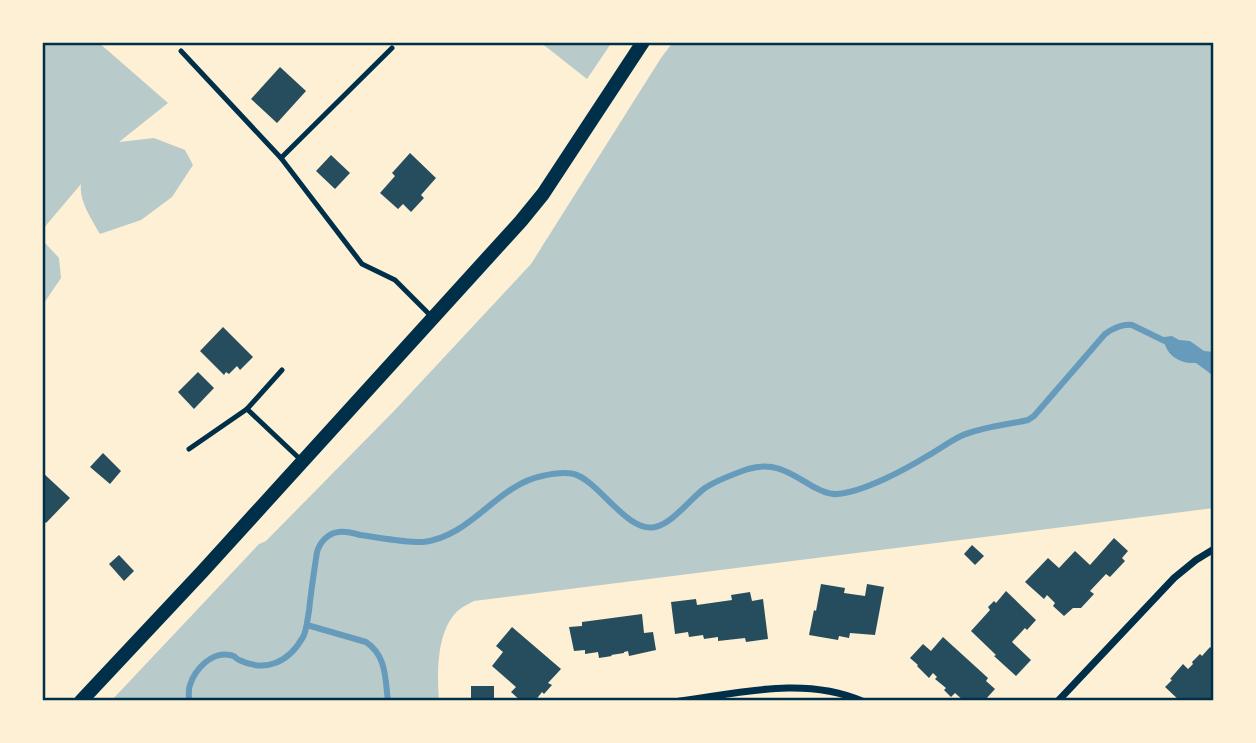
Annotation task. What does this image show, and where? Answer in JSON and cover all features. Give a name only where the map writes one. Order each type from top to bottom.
[{"type":"main road","points":[[81,701],[499,247],[543,194],[643,42]]},
{"type":"street","points":[[1058,701],[1174,578],[1214,549]]},
{"type":"street","points":[[680,701],[788,687],[835,692],[862,701]]},
{"type":"lane","points":[[281,158],[392,48]]},
{"type":"lane","points":[[181,51],[281,158],[362,264],[394,280],[434,319]]},
{"type":"lane","points":[[189,449],[247,409],[282,370]]},
{"type":"lane","points":[[247,409],[303,462]]},
{"type":"shaded area","points":[[42,42],[98,42],[168,103],[119,142],[154,138],[185,150],[193,165],[172,197],[141,220],[100,234],[84,203],[81,184],[42,230]]},
{"type":"shaded area","points":[[540,42],[612,42],[587,79]]},
{"type":"shaded area","points":[[673,42],[1214,42],[1214,508],[474,601],[452,617],[442,639],[438,665],[439,701],[111,701],[259,544],[266,541],[394,411],[531,264]]},
{"type":"shaded area","points":[[42,243],[59,258],[61,278],[42,306]]},
{"type":"water","points":[[1172,336],[1190,341],[1204,351],[1214,352],[1214,374],[1196,363],[1184,362],[1174,357],[1167,349],[1164,337]]},
{"type":"building","points":[[280,67],[306,91],[277,123],[251,99]]},
{"type":"building","points":[[410,153],[436,178],[421,195],[424,198],[411,212],[403,204],[398,209],[380,193],[395,176],[392,173]]},
{"type":"building","points":[[331,155],[350,173],[335,189],[316,171]]},
{"type":"building","points":[[223,327],[253,357],[240,370],[237,366],[224,375],[200,351]]},
{"type":"building","points":[[198,372],[214,388],[194,409],[178,392]]},
{"type":"building","points":[[103,453],[121,471],[110,484],[90,467]]},
{"type":"building","points":[[42,472],[70,498],[46,523],[42,519]]},
{"type":"building","points":[[1114,538],[1128,551],[1122,558],[1125,561],[1110,577],[1106,574],[1090,591],[1094,594],[1081,608],[1073,608],[1064,616],[1053,606],[1055,603],[1047,595],[1044,599],[1025,582],[1048,558],[1059,568],[1075,551],[1090,565]]},
{"type":"building","points":[[972,545],[984,556],[975,565],[964,554]]},
{"type":"building","points":[[119,555],[134,571],[124,581],[109,564]]},
{"type":"building","points":[[821,584],[845,588],[844,593],[865,596],[867,584],[884,587],[875,635],[850,633],[849,638],[839,636],[838,640],[809,635]]},
{"type":"building","points":[[1006,591],[1036,620],[1012,642],[1031,660],[1016,676],[971,631],[990,610],[988,607],[994,601],[996,603]]},
{"type":"building","points":[[750,592],[752,601],[763,599],[768,639],[746,642],[745,638],[718,641],[718,637],[689,637],[688,632],[675,634],[671,602],[696,599],[697,605],[732,600],[731,595]]},
{"type":"building","points":[[642,614],[644,633],[653,632],[656,650],[629,656],[628,651],[599,658],[598,652],[585,654],[585,650],[574,651],[569,627],[582,626],[582,622]]},
{"type":"building","points":[[512,627],[561,669],[548,683],[552,685],[535,701],[521,701],[511,692],[516,687],[492,666],[503,652],[496,646]]},
{"type":"building","points":[[943,637],[988,678],[986,681],[995,689],[985,700],[972,701],[968,698],[964,701],[955,693],[951,697],[933,673],[929,678],[910,658],[923,644],[931,651]]},
{"type":"building","points":[[1210,647],[1214,651],[1214,701],[1188,701],[1185,698],[1180,701],[1165,687],[1183,664],[1188,669],[1200,654],[1202,656]]},
{"type":"building","points":[[471,686],[494,686],[494,701],[471,701]]},
{"type":"waterway","points":[[189,701],[192,679],[205,662],[223,654],[235,656],[249,664],[267,665],[284,659],[297,646],[306,628],[317,552],[331,534],[347,532],[416,542],[440,538],[456,531],[511,489],[526,481],[566,473],[584,479],[634,523],[645,527],[662,525],[715,482],[758,467],[782,470],[827,493],[848,492],[897,473],[961,436],[985,428],[1028,420],[1105,334],[1114,329],[1132,325],[1171,344]]},
{"type":"waterway","points":[[307,625],[366,642],[373,648],[384,668],[388,701]]}]
